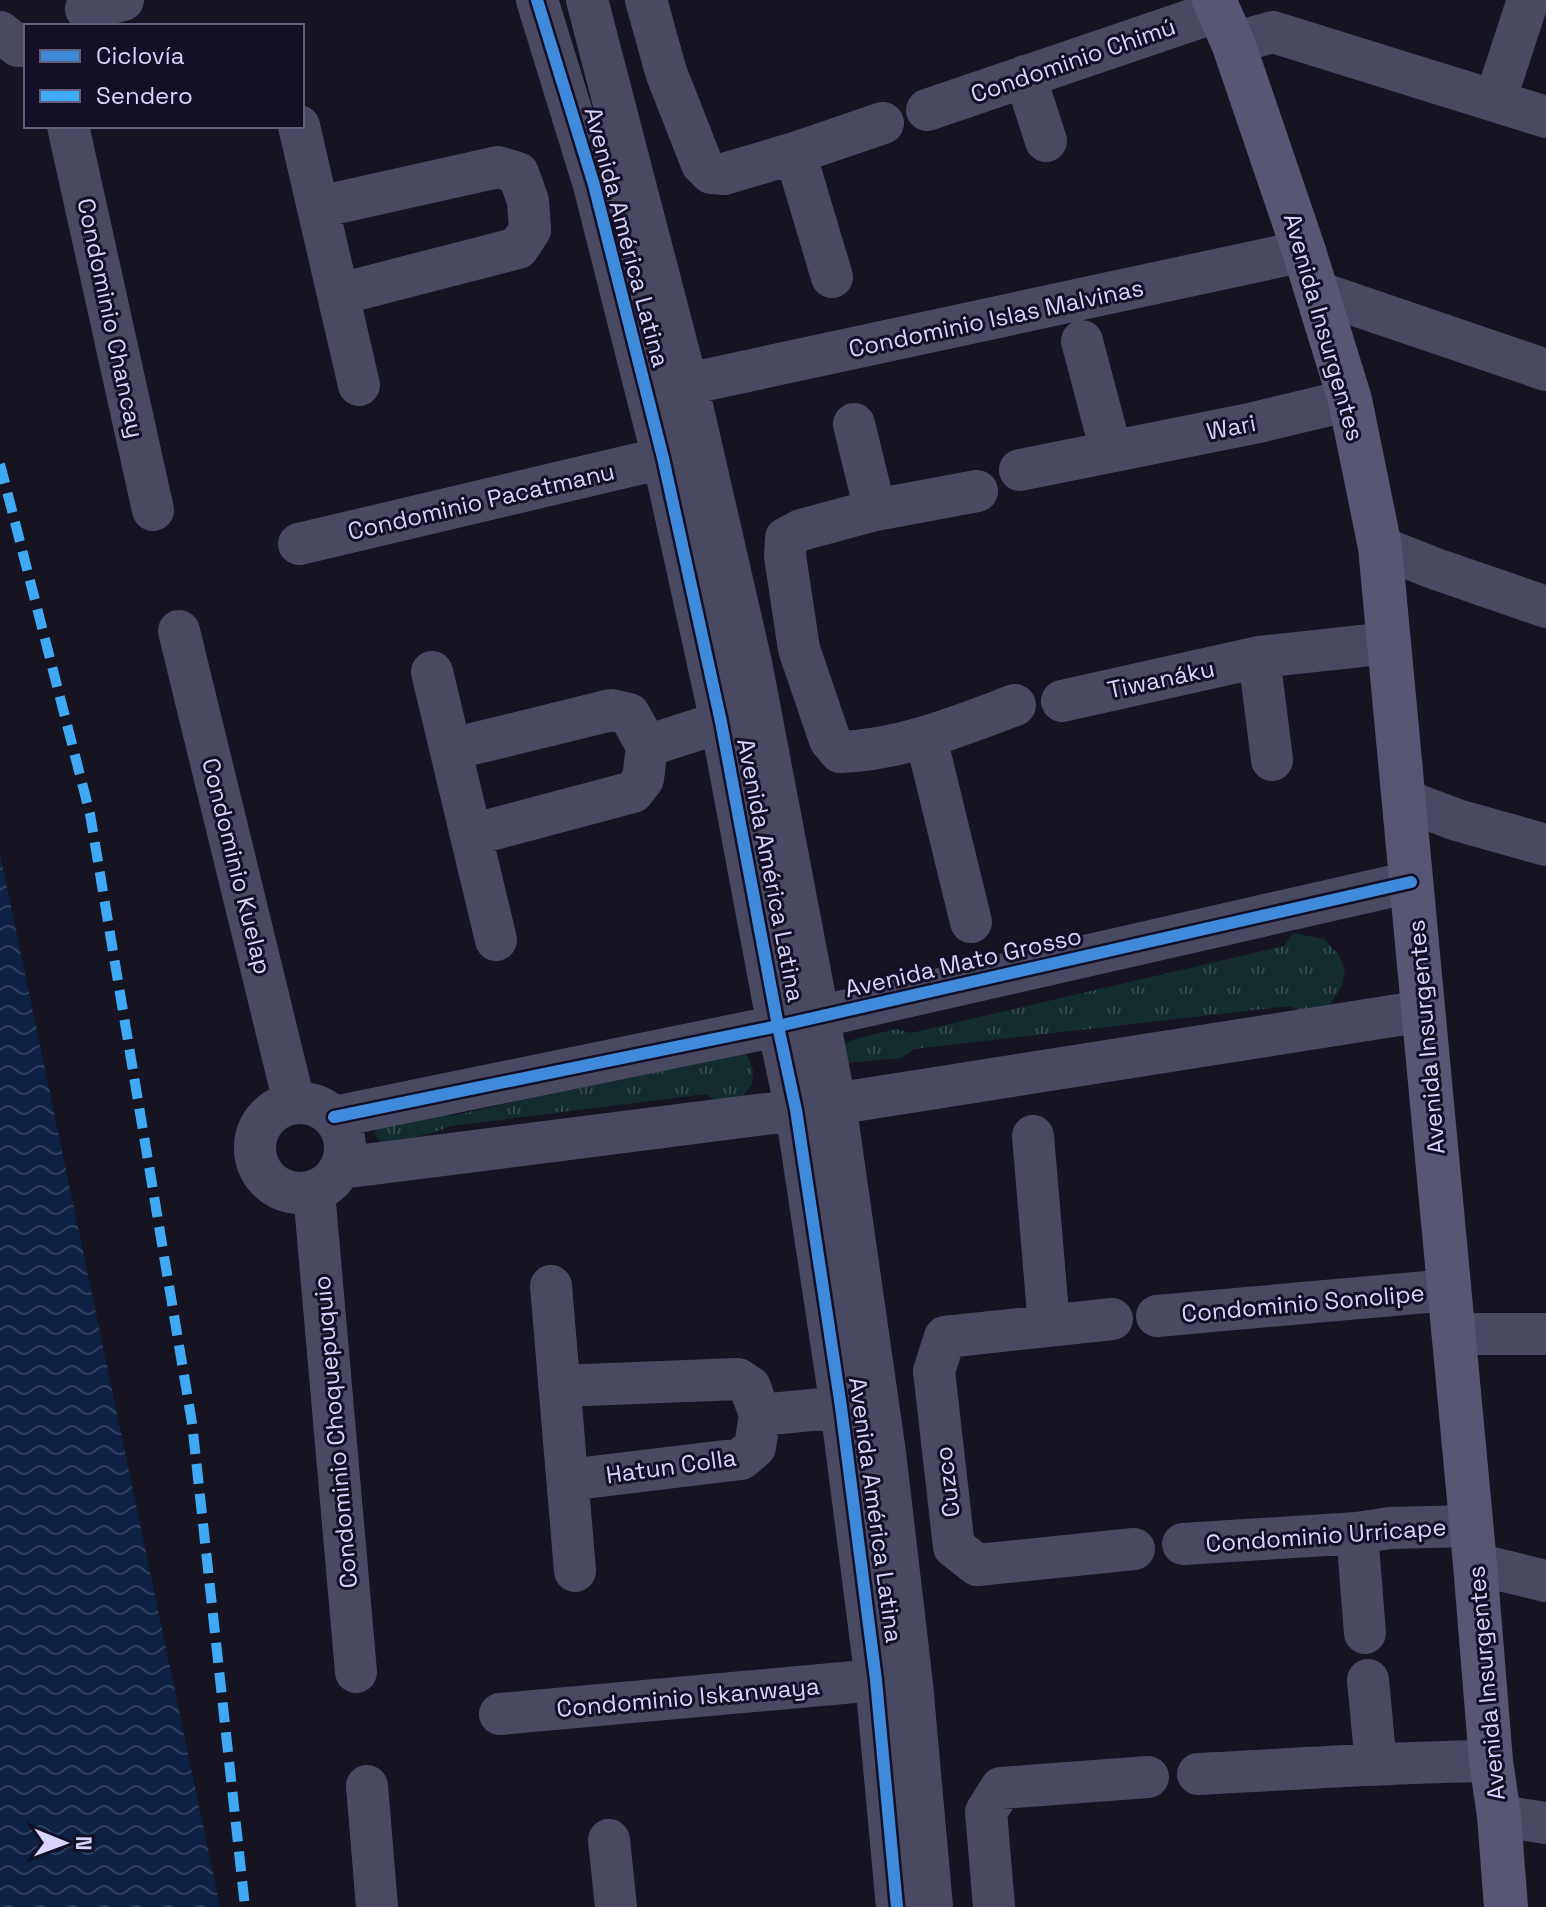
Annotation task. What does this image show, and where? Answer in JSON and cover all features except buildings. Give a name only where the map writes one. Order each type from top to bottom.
[{"type":"main road","name":"Avenida Insurgentes","points":[[1244,17],[1304,251],[1350,400],[1380,547],[1506,1907]]},
{"type":"street","name":"Avenida América Latina","points":[[537,0],[594,185],[663,458],[721,722],[778,1026],[816,1106],[885,1453],[912,1684],[932,1907]]},
{"type":"street","name":"Avenida América Latina","points":[[587,0],[687,384],[773,657],[818,1017],[816,1106],[841,1407],[876,1680],[897,1907]]},
{"type":"street","points":[[646,0],[666,72],[702,164],[711,173],[724,174],[883,123]]},
{"type":"street","points":[[1495,101],[1528,0]]},
{"type":"street","points":[[1244,17],[1546,117]]},
{"type":"street","name":"Condominio Chimú","points":[[927,110],[1025,76],[1244,17]]},
{"type":"street","points":[[0,32],[18,46],[24,46]]},
{"type":"street","points":[[609,85],[666,72]]},
{"type":"street","points":[[1025,76],[1046,141]]},
{"type":"street","name":"Condominio Chancay","points":[[68,128],[153,510]]},
{"type":"street","points":[[299,128],[359,385]]},
{"type":"street","points":[[795,153],[832,277]]},
{"type":"street","points":[[319,207],[498,167],[518,173],[528,201],[530,230],[518,248],[340,294]]},
{"type":"street","points":[[528,201],[594,185]]},
{"type":"street","name":"Condominio Islas Malvinas","points":[[687,384],[1304,251]]},
{"type":"street","points":[[1317,292],[1546,370]]},
{"type":"street","points":[[1082,341],[1111,451]]},
{"type":"street","name":"Wari","points":[[1020,470],[1254,423],[1350,400]]},
{"type":"street","points":[[854,424],[875,510]]},
{"type":"street","name":"Condominio Pacatmanu","points":[[299,544],[663,458]]},
{"type":"street","points":[[977,491],[875,510],[801,530],[786,538],[773,657],[840,752],[926,738],[1015,705]]},
{"type":"street","points":[[1380,547],[1546,607]]},
{"type":"street","name":"Condominio Kuelap","points":[[179,631],[294,1102]]},
{"type":"street","name":"Tiwanáku","points":[[1062,701],[1259,657],[1389,643]]},
{"type":"street","points":[[1259,657],[1272,760]]},
{"type":"street","points":[[432,672],[496,940]]},
{"type":"street","points":[[452,749],[611,710],[629,714],[647,746],[643,779],[633,792],[471,835]]},
{"type":"street","points":[[647,746],[721,722]]},
{"type":"street","points":[[926,738],[971,922]]},
{"type":"street","points":[[1404,800],[1457,820],[1546,845]]},
{"type":"street","name":"Avenida Mato Grosso","points":[[334,1117],[778,1026],[1411,882]]},
{"type":"street","points":[[328,1180],[346,1141],[334,1117],[316,1104],[294,1102],[274,1110],[259,1126],[254,1147],[259,1168],[273,1185],[292,1193],[328,1180],[1424,1011]]},
{"type":"street","points":[[1033,1136],[1049,1325]]},
{"type":"street","name":"Condominio Choquepuquio","points":[[328,1180],[356,1672]]},
{"type":"street","points":[[551,1286],[575,1571]]},
{"type":"street","name":"Condominio Sonolipe","points":[[1157,1316],[1449,1290]]},
{"type":"street","name":"Cuzco","points":[[1112,1319],[945,1337],[934,1371],[954,1547],[977,1565],[1134,1549]]},
{"type":"street","points":[[1453,1334],[1546,1334]]},
{"type":"street","points":[[559,1386],[738,1379],[750,1387],[760,1415],[841,1407]]},
{"type":"street","name":"Hatun Colla","points":[[568,1480],[741,1459],[755,1447],[760,1415]]},
{"type":"street","points":[[885,1453],[941,1441]]},
{"type":"street","name":"Condominio Urricape","points":[[1183,1544],[1357,1533],[1390,1528],[1472,1545],[1546,1581]]},
{"type":"street","points":[[1357,1533],[1365,1633]]},
{"type":"street","name":"Condominio Iskanwaya","points":[[500,1714],[876,1680]]},
{"type":"street","points":[[1368,1680],[1376,1765]]},
{"type":"street","points":[[1198,1774],[1409,1762],[1491,1761]]},
{"type":"street","points":[[994,1907],[986,1812],[1001,1788],[1148,1777]]},
{"type":"street","points":[[367,1786],[377,1907]]},
{"type":"street","points":[[1499,1816],[1546,1823]]},
{"type":"street","points":[[609,1840],[616,1907]]},
{"type":"green space","points":[[1293,933],[1324,939],[1338,954],[1345,970],[1342,986],[1330,1004],[1307,1015],[1290,1006],[914,1049],[901,1058],[847,1063],[842,1053],[846,1043],[855,1039],[896,1029],[911,1033],[1284,946]]},
{"type":"green space","points":[[735,1045],[748,1057],[753,1070],[752,1085],[741,1098],[721,1104],[706,1094],[450,1126],[394,1141],[380,1142],[375,1134],[376,1126],[441,1111],[451,1116],[700,1060]]},
{"type":"water","points":[[0,854],[220,1907],[0,1907]]},
{"type":"marked path","points":[[0,464],[90,814],[192,1423],[245,1907]]},
{"type":"cycle path","points":[[537,0],[594,185],[663,458],[721,722],[796,1110],[841,1407],[876,1680],[897,1907]]},
{"type":"cycle path","points":[[334,1117],[778,1026],[1411,882]]}]
